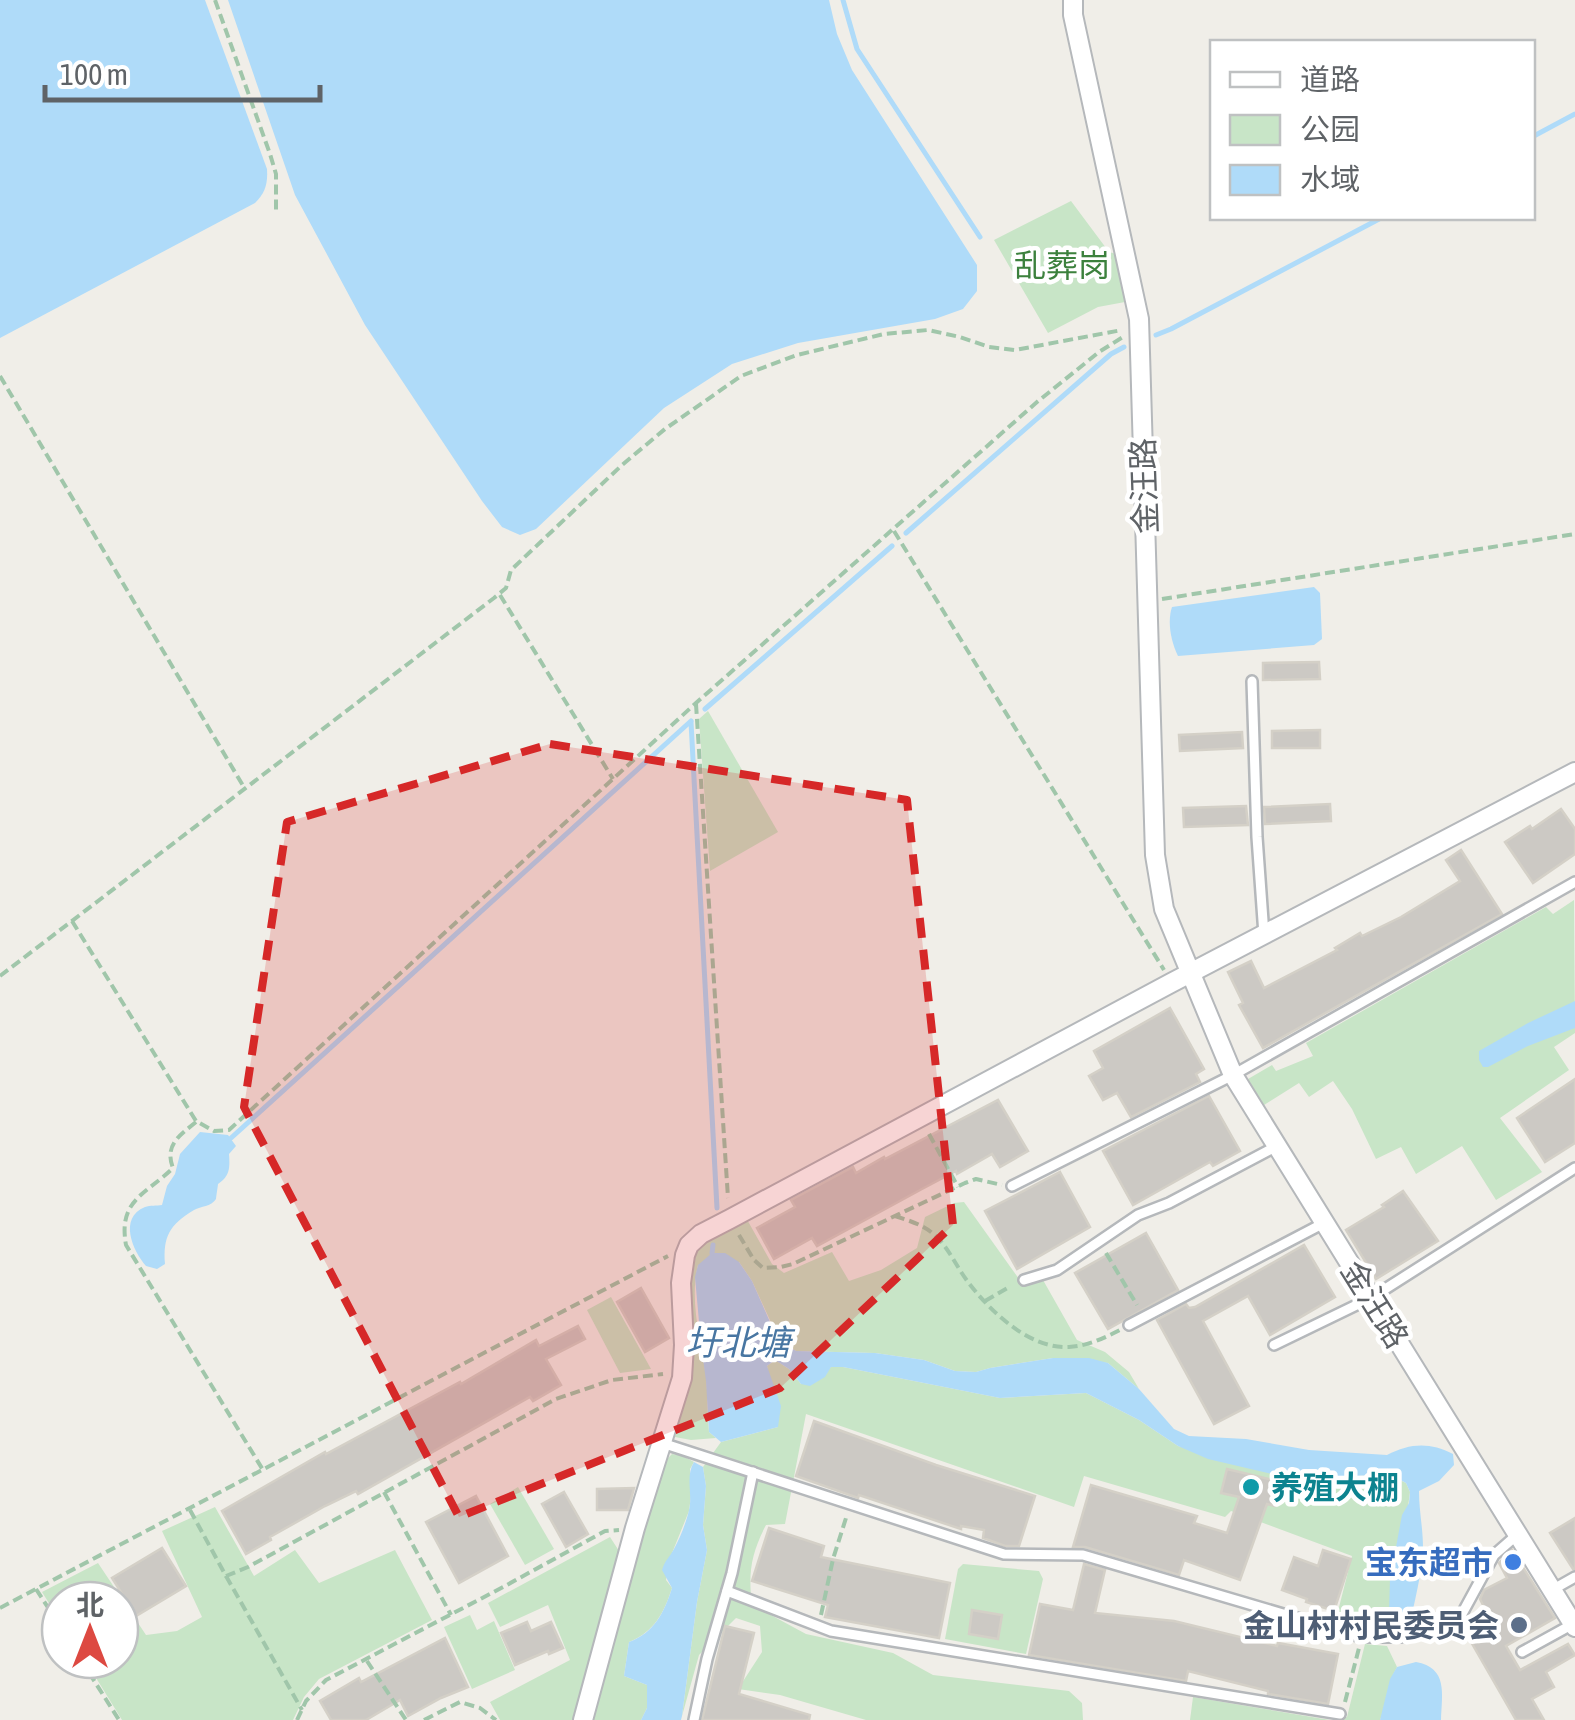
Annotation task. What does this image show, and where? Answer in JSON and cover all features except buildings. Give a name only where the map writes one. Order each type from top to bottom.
[{"type":"street","name":"金汪路","points":[[1072,0],[1140,326],[1155,855],[1164,909],[1233,1075],[1574,1625]]},
{"type":"street","points":[[583,1720],[635,1528],[682,1378],[681,1283],[689,1246],[730,1219],[1575,772]]},
{"type":"lane","points":[[1252,680],[1264,934]]},
{"type":"lane","points":[[1012,1186],[1233,1075],[1575,882]]},
{"type":"lane","points":[[1024,1280],[1057,1270],[1138,1215],[1277,1146]]},
{"type":"lane","points":[[1274,1344],[1371,1298],[1575,1168]]},
{"type":"lane","points":[[1129,1326],[1324,1223]]},
{"type":"lane","points":[[662,1443],[1004,1554],[1083,1554],[1361,1637],[1401,1637],[1457,1623],[1494,1556],[1518,1534]]},
{"type":"lane","points":[[694,1720],[754,1472]]},
{"type":"lane","points":[[1552,1590],[1575,1577]]},
{"type":"lane","points":[[727,1591],[820,1627],[850,1634],[1340,1714]]},
{"type":"lane","points":[[1522,1652],[1574,1625]]},
{"type":"path","points":[[215,0],[276,174],[276,212]]},
{"type":"path","points":[[72,921],[196,1121],[214,1130],[229,1130],[696,703],[893,529],[1037,402],[1140,326]]},
{"type":"path","points":[[0,976],[499,594],[506,588],[512,570],[622,465],[665,428],[741,376],[797,355],[884,334],[928,330],[989,348],[1015,350],[1140,326]]},
{"type":"path","points":[[0,376],[245,789]]},
{"type":"path","points":[[893,529],[1172,983]]},
{"type":"path","points":[[1148,601],[1575,534]]},
{"type":"path","points":[[499,594],[613,779]]},
{"type":"path","points":[[696,703],[730,1219],[754,1260],[762,1268],[794,1264],[976,1179],[1012,1186]]},
{"type":"path","points":[[920,1118],[958,1186]]},
{"type":"path","points":[[196,1121],[173,1141],[169,1157],[173,1168],[129,1206],[123,1229],[126,1245],[263,1470]]},
{"type":"path","points":[[896,1216],[928,1230],[941,1241],[968,1282],[1024,1334],[1055,1346],[1070,1347],[1099,1341],[1129,1326]]},
{"type":"path","points":[[1098,1240],[1144,1317]]},
{"type":"path","points":[[0,1608],[689,1246]]},
{"type":"path","points":[[985,1301],[1024,1280]]},
{"type":"path","points":[[226,1576],[556,1399],[612,1380],[664,1374],[682,1378]]},
{"type":"path","points":[[384,1492],[451,1615]]},
{"type":"path","points":[[820,1627],[823,1598],[849,1504]]},
{"type":"path","points":[[189,1509],[302,1710]]},
{"type":"path","points":[[297,1720],[326,1680],[605,1531],[635,1528]]},
{"type":"path","points":[[36,1589],[40,1595]]},
{"type":"path","points":[[1340,1714],[1350,1691],[1361,1637]]},
{"type":"path","points":[[366,1659],[406,1720]]},
{"type":"path","points":[[94,1680],[119,1720]]},
{"type":"path","points":[[424,1720],[460,1702],[480,1708],[496,1720]]},
{"type":"highlighted area","points":[[550,744],[907,800],[953,1225],[780,1388],[459,1517],[244,1107],[287,822]]},
{"type":"green space","name":"乱葬岗","points":[[1071,201],[1109,252],[1116,254],[1125,302],[1098,307],[1048,333],[994,240]]},
{"type":"green space","points":[[708,711],[778,832],[710,871],[699,719]]},
{"type":"green space","points":[[1574,900],[1575,1033],[1554,1047],[1569,1070],[1500,1118],[1542,1172],[1496,1200],[1462,1146],[1416,1174],[1401,1147],[1376,1159],[1352,1109],[1333,1081],[1309,1097],[1299,1083],[1264,1105],[1248,1079],[1272,1065],[1276,1071],[1313,1056],[1306,1043],[1546,907],[1553,914]]},
{"type":"green space","points":[[964,1202],[1024,1286],[1043,1280],[1077,1340],[1105,1352],[1129,1372],[1139,1389],[1108,1363],[1053,1358],[976,1372],[875,1353],[796,1351],[779,1340],[739,1262],[698,1265],[695,1306],[706,1376],[709,1432],[716,1438],[675,1437],[688,1391],[689,1264],[700,1243],[745,1216],[772,1264],[784,1273],[832,1252],[849,1281],[881,1270],[917,1248],[925,1217]]},
{"type":"green space","points":[[611,1297],[651,1369],[620,1373],[587,1310]]},
{"type":"green space","points":[[775,1360],[801,1384],[831,1367],[843,1367],[1000,1398],[1086,1393],[1139,1420],[1178,1446],[1293,1479],[1394,1477],[1406,1483],[1410,1492],[1392,1624],[1398,1630],[1365,1631],[1335,1623],[1352,1556],[1231,1511],[1225,1517],[1084,1476],[1074,1507],[806,1414],[785,1524],[766,1525],[754,1555],[752,1605],[806,1634],[893,1653],[933,1675],[1069,1691],[1082,1703],[1083,1720],[866,1720],[780,1695],[738,1689],[762,1652],[760,1626],[736,1618],[699,1655],[682,1716],[707,1550],[703,1467],[721,1442],[778,1427],[767,1366]]},
{"type":"green space","points":[[672,1454],[694,1462],[690,1469],[689,1511],[672,1553],[666,1580],[672,1588],[669,1597],[651,1627],[629,1642],[624,1676],[647,1685],[647,1708],[641,1720],[589,1720],[639,1534],[666,1460]]},
{"type":"green space","points":[[518,1487],[554,1549],[525,1565],[490,1504]]},
{"type":"green space","points":[[215,1507],[254,1576],[295,1550],[319,1583],[395,1550],[432,1620],[319,1679],[304,1697],[293,1720],[122,1720],[97,1680],[140,1680],[140,1626],[146,1635],[177,1631],[202,1617],[162,1531]]},
{"type":"green space","points":[[610,1537],[621,1554],[579,1720],[500,1720],[490,1702],[570,1660],[548,1605],[500,1627],[488,1603]]},
{"type":"green space","points":[[98,1563],[109,1580],[65,1580]]},
{"type":"green space","points":[[963,1564],[1039,1571],[1043,1579],[1026,1654],[945,1639],[958,1569]]},
{"type":"green space","points":[[470,1615],[477,1630],[494,1621],[515,1670],[472,1689],[444,1627]]},
{"type":"green space","points":[[1365,1644],[1387,1646],[1397,1667],[1380,1720],[1332,1720],[1347,1717]]},
{"type":"green space","points":[[1193,1697],[1330,1720],[1190,1720]]},
{"type":"water","points":[[0,0],[205,0],[267,174],[263,192],[255,203],[0,338]]},
{"type":"water","points":[[228,0],[829,0],[837,34],[852,70],[977,265],[977,291],[963,309],[935,319],[798,343],[732,364],[664,408],[536,529],[520,535],[502,527],[482,501],[365,325],[295,195]]},
{"type":"water","points":[[1314,587],[1320,593],[1322,639],[1314,645],[1178,656],[1170,632],[1172,607]]},
{"type":"water","points":[[1575,1001],[1575,1028],[1483,1067],[1479,1051]]},
{"type":"water","points":[[200,1132],[228,1135],[236,1146],[229,1154],[227,1175],[218,1184],[214,1202],[194,1210],[173,1227],[165,1246],[165,1264],[157,1269],[146,1266],[130,1235],[132,1219],[145,1207],[162,1205],[180,1154]]},
{"type":"water","name":"圩北塘","points":[[712,1253],[725,1253],[739,1262],[752,1281],[778,1340],[796,1351],[875,1353],[976,1372],[1053,1358],[1089,1358],[1108,1363],[1139,1389],[1174,1429],[1189,1436],[1387,1455],[1412,1446],[1428,1446],[1453,1454],[1454,1465],[1439,1481],[1419,1491],[1422,1558],[1409,1629],[1398,1630],[1389,1613],[1390,1579],[1402,1515],[1409,1503],[1406,1483],[1376,1475],[1293,1479],[1208,1459],[1086,1393],[1000,1398],[843,1367],[831,1367],[825,1377],[810,1386],[801,1384],[775,1360],[767,1366],[781,1406],[778,1427],[721,1442],[709,1432],[695,1277],[698,1265]]},
{"type":"water","points":[[694,1462],[703,1467],[706,1486],[703,1525],[707,1550],[682,1716],[681,1720],[641,1720],[647,1708],[647,1685],[624,1676],[629,1642],[651,1628],[669,1597],[672,1588],[662,1570],[688,1515]]},
{"type":"water","points":[[1416,1662],[1438,1676],[1441,1720],[1380,1720],[1390,1679],[1397,1667]]},
{"type":"waterway","points":[[843,0],[857,49],[980,237]]},
{"type":"waterway","points":[[1535,135],[1575,114]]},
{"type":"waterway","points":[[1156,335],[1377,220]]},
{"type":"waterway","points":[[906,533],[1111,354],[1124,347]]},
{"type":"waterway","points":[[705,709],[892,546]]},
{"type":"waterway","points":[[231,1138],[691,721]]},
{"type":"waterway","points":[[691,722],[717,1208]]},
{"type":"waterway","points":[[712,1253],[713,1245]]},
{"type":"place","name":"养殖大棚","points":[[1251,1487]]},
{"type":"place","name":"宝东超市","points":[[1513,1562]]},
{"type":"place","name":"金山村村民委员会","points":[[1519,1625]]}]
